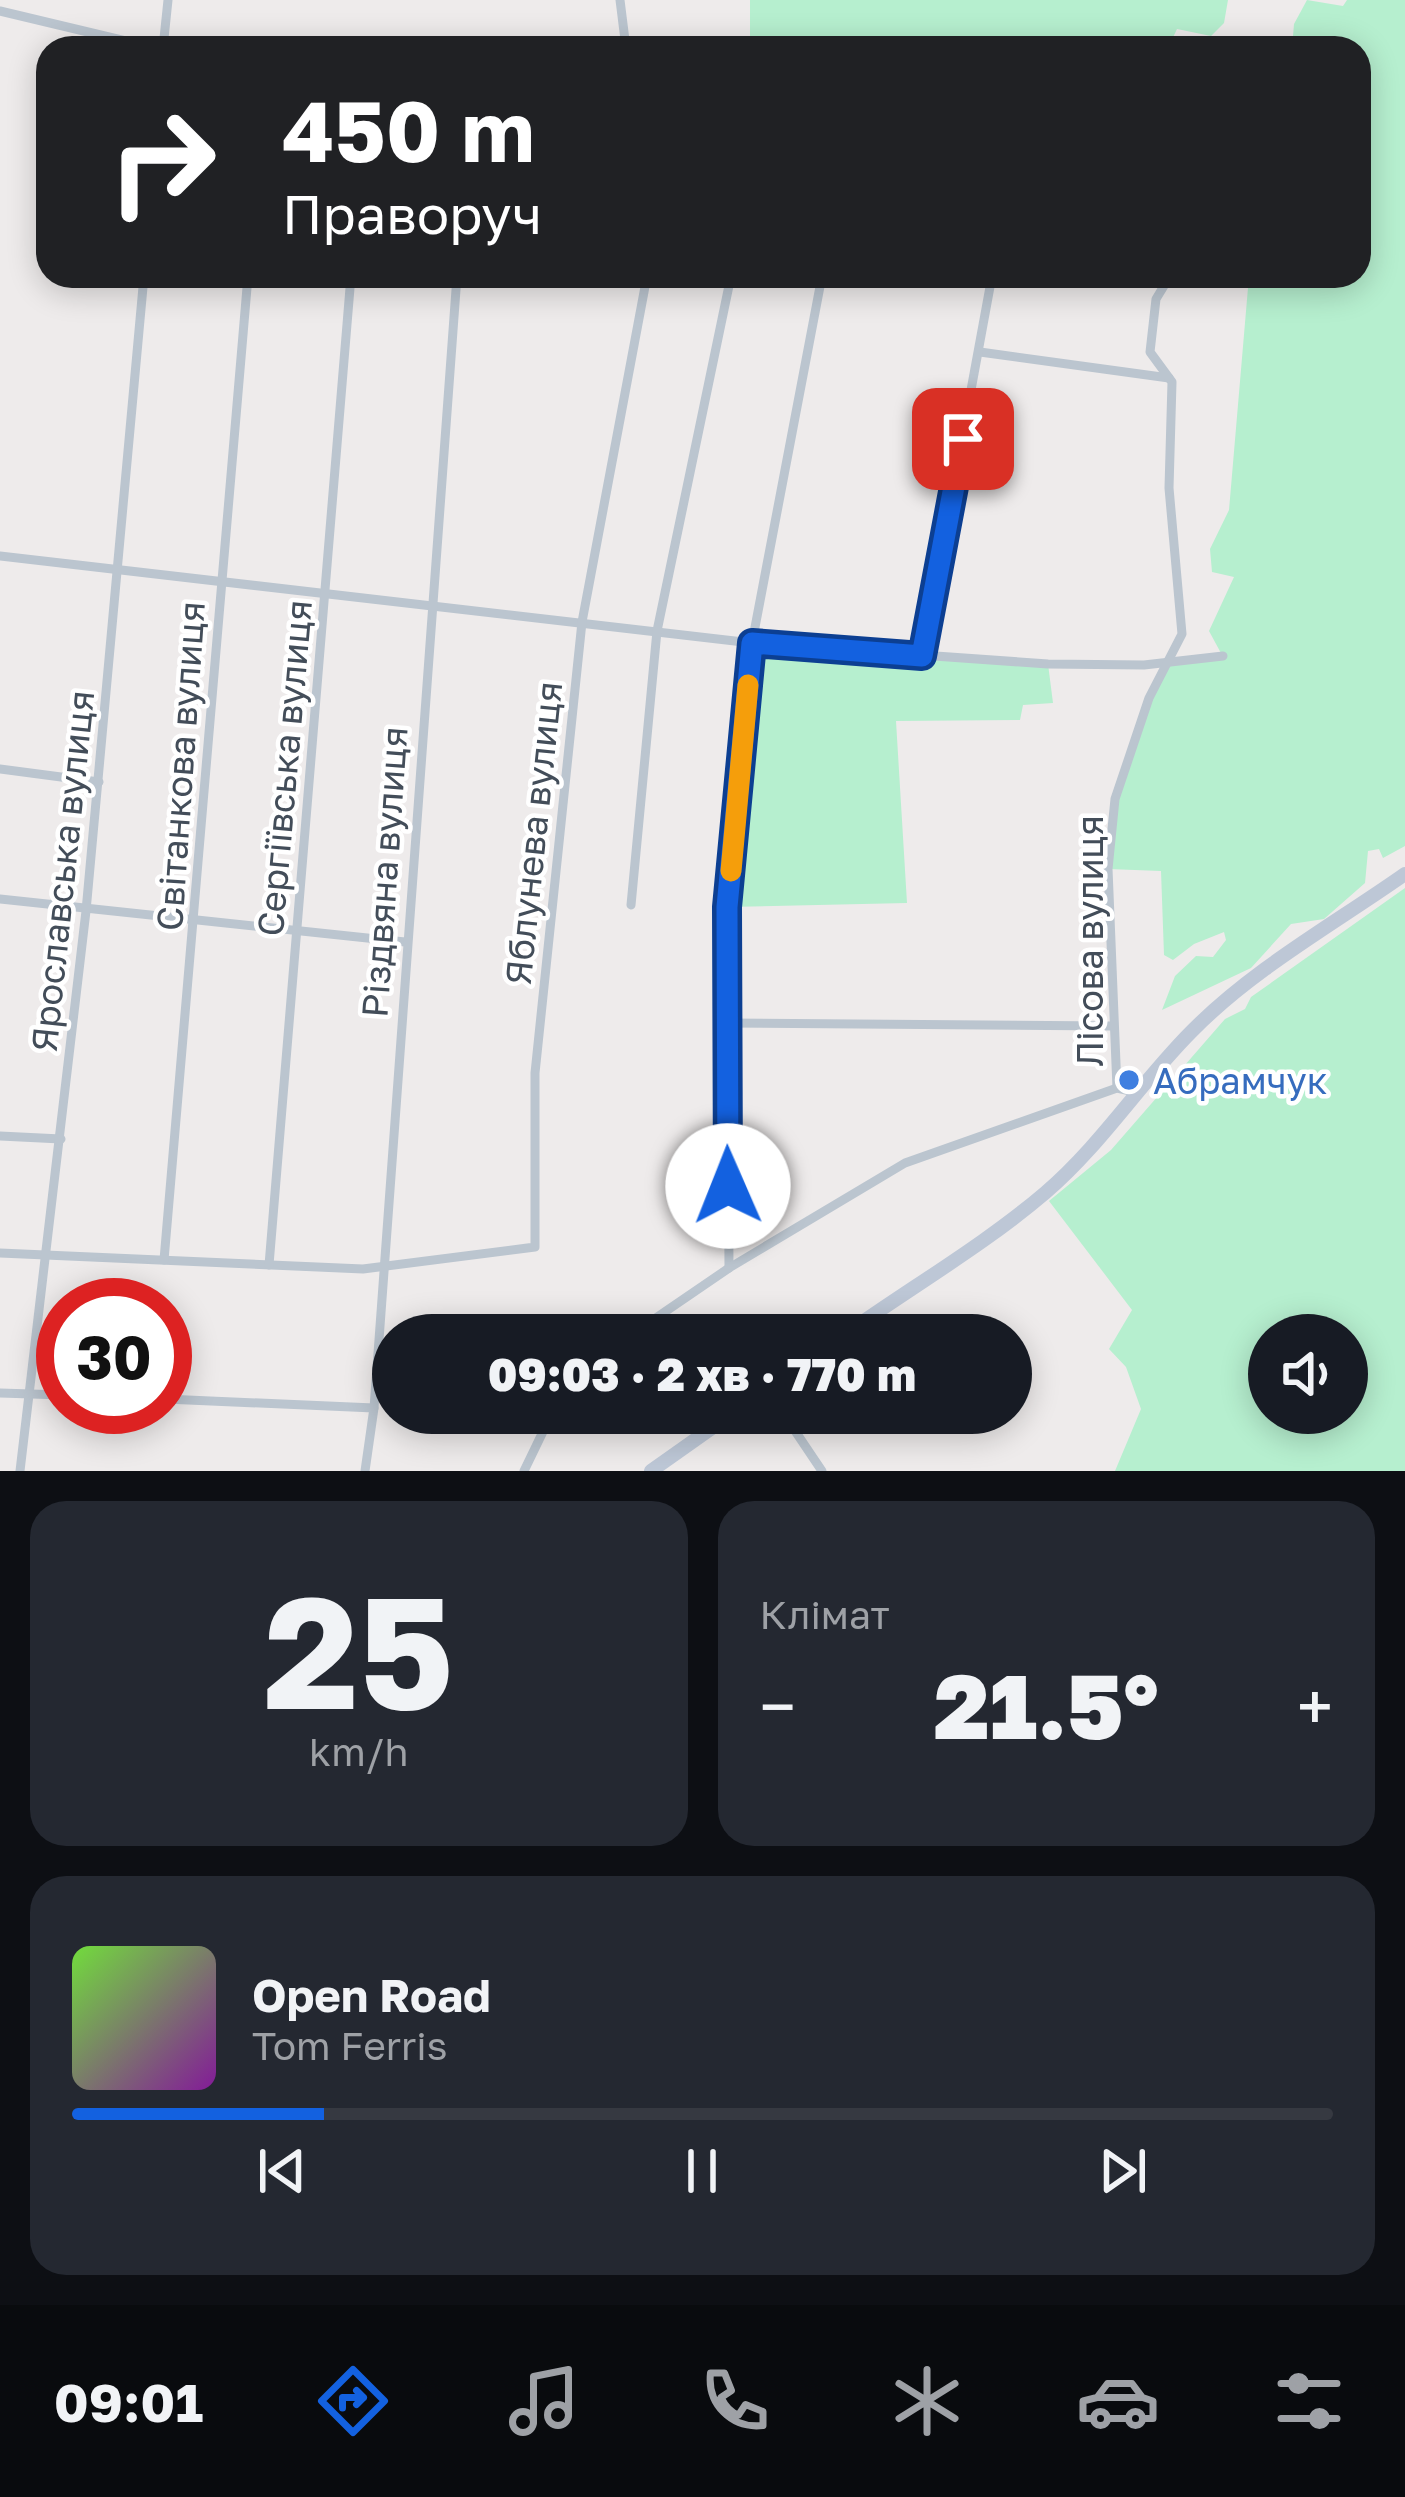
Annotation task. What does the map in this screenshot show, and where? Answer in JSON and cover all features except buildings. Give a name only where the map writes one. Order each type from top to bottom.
[{"type":"main road","points":[[874,1314],[1044,1194],[1120,1118],[1135,1092],[1232,995],[1405,874]]},
{"type":"main road","points":[[651,1471],[704,1434]]},
{"type":"street","points":[[161,36],[168,0]]},
{"type":"street","points":[[620,0],[624,36]]},
{"type":"street","points":[[0,10],[109,36]]},
{"type":"street","name":"Ярославська вулиця","points":[[20,1471],[86,911],[143,288]]},
{"type":"street","name":"Світанкова вулиця","points":[[164,1260],[247,288]]},
{"type":"street","name":"Сергіївська вулиця","points":[[269,1265],[350,288]]},
{"type":"street","name":"Різдвяна вулиця","points":[[379,1314],[456,288]]},
{"type":"street","name":"Яблунева вулиця","points":[[382,1264],[530,1248],[537,1243],[535,1073],[583,622],[645,288]]},
{"type":"street","points":[[631,904],[657,631],[728,288]]},
{"type":"street","points":[[729,1268],[727,907],[752,643],[819,288]]},
{"type":"street","points":[[922,656],[990,288]]},
{"type":"street","name":"Лісова вулиця","points":[[1117,1088],[1108,869],[1115,799],[1165,664],[1182,634],[1169,488],[1169,378],[1150,352],[1156,298],[1162,288]]},
{"type":"street","points":[[980,352],[1169,378]]},
{"type":"street","points":[[0,556],[752,643],[922,656],[1165,664],[1223,656]]},
{"type":"street","points":[[0,770],[98,782]]},
{"type":"street","points":[[0,899],[405,942]]},
{"type":"street","points":[[726,1023],[1111,1026]]},
{"type":"street","points":[[662,1314],[729,1268],[905,1163],[1117,1088],[1135,1092]]},
{"type":"street","points":[[0,1136],[61,1139]]},
{"type":"street","points":[[0,1253],[363,1269],[382,1264]]},
{"type":"street","points":[[0,1393],[36,1394]]},
{"type":"street","points":[[192,1400],[372,1408]]},
{"type":"street","name":"Різдвяна вулиця","points":[[365,1471],[372,1422]]},
{"type":"street","points":[[524,1471],[542,1434]]},
{"type":"street","points":[[797,1434],[821,1471]]},
{"type":"green space","points":[[750,0],[1228,0],[1224,23],[1211,36],[1177,29],[1174,36],[750,36]]},
{"type":"green space","points":[[1307,0],[1343,6],[1347,0],[1405,0],[1405,846],[1383,858],[1379,849],[1368,851],[1365,883],[1324,919],[1291,924],[1251,968],[1162,1010],[1175,976],[1196,956],[1213,957],[1226,940],[1224,932],[1194,944],[1173,960],[1164,955],[1161,871],[1108,869],[1115,799],[1165,664],[1222,655],[1209,631],[1234,577],[1212,572],[1210,549],[1229,510],[1248,288],[1371,288],[1371,36],[1293,36]]},
{"type":"green space","points":[[752,643],[1048,664],[1053,703],[1023,705],[1020,720],[896,721],[907,903],[727,907]]},
{"type":"green space","points":[[1405,888],[1405,1471],[1115,1471],[1141,1409],[1126,1367],[1109,1349],[1132,1310],[1049,1201],[1111,1150],[1225,1019],[1245,1009],[1251,997]]},
{"type":"slow traffic","points":[[731,871],[748,685]]},
{"type":"place","name":"Абрамчук","points":[[1129,1080]]},
{"type":"route","points":[[728,1186],[727,907],[752,643],[922,656],[963,439]]}]
